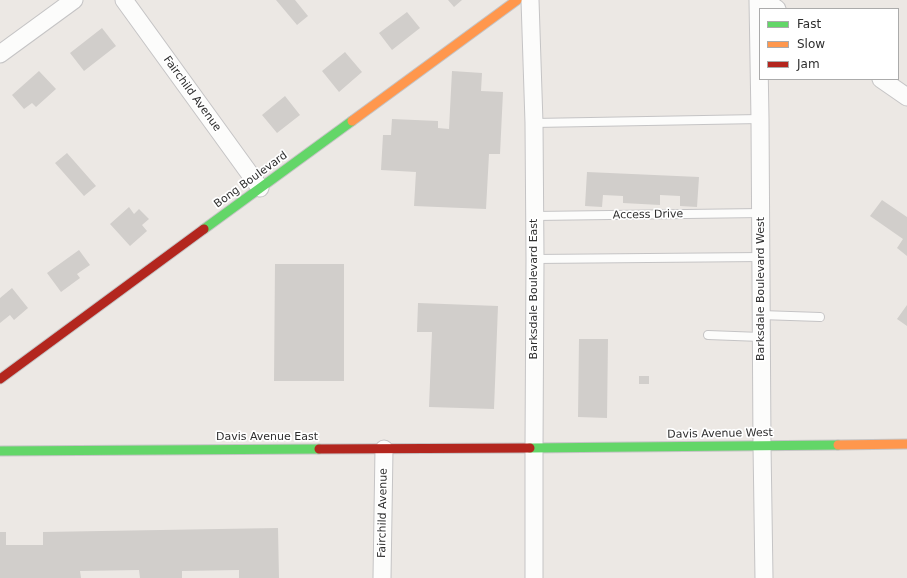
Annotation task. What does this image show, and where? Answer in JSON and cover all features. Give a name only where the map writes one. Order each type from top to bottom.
[{"type":"street","points":[[0,54],[74,0]]},
{"type":"street","name":"Fairchild Avenue","points":[[124,0],[260,188]]},
{"type":"street","name":"Bong Boulevard","points":[[0,379],[517,0]]},
{"type":"street","name":"Barksdale Boulevard East","points":[[530,0],[535,216],[534,578]]},
{"type":"street","name":"Barksdale Boulevard West","points":[[758,0],[759,60]]},
{"type":"street","points":[[764,0],[776,8]]},
{"type":"street","name":"Barksdale Boulevard West","points":[[759,80],[764,578]]},
{"type":"street","points":[[882,80],[907,97]]},
{"type":"street","name":"Davis Avenue West","points":[[534,448],[907,444]]},
{"type":"street","name":"Davis Avenue East","points":[[0,451],[534,448]]},
{"type":"street","name":"Fairchild Avenue","points":[[382,578],[384,449]]},
{"type":"lane","points":[[534,123],[760,119]]},
{"type":"lane","name":"Access Drive","points":[[535,216],[761,213]]},
{"type":"lane","points":[[535,259],[761,257]]},
{"type":"lane","points":[[761,315],[820,317]]},
{"type":"lane","points":[[708,335],[761,337]]},
{"type":"building","points":[[276,0],[295,0],[308,16],[297,25]]},
{"type":"building","points":[[448,0],[462,0],[454,7]]},
{"type":"building","points":[[407,12],[420,28],[392,50],[379,33]]},
{"type":"building","points":[[102,28],[116,46],[84,71],[70,53]]},
{"type":"building","points":[[345,52],[362,72],[339,92],[322,71]]},
{"type":"building","points":[[39,71],[56,89],[36,107],[32,103],[24,109],[12,95]]},
{"type":"building","points":[[452,71],[482,73],[481,91],[503,92],[500,154],[489,154],[486,209],[414,206],[416,172],[381,170],[383,135],[391,135],[392,119],[438,121],[438,128],[449,129]]},
{"type":"building","points":[[285,96],[300,115],[277,133],[262,115]]},
{"type":"building","points":[[67,153],[96,186],[84,196],[55,163]]},
{"type":"building","points":[[587,172],[699,177],[697,207],[680,206],[680,196],[660,195],[660,205],[623,203],[623,196],[603,195],[602,207],[585,206]]},
{"type":"building","points":[[882,200],[907,217],[907,256],[897,248],[903,239],[870,216]]},
{"type":"building","points":[[129,207],[134,214],[139,209],[149,219],[142,225],[147,231],[130,246],[110,224]]},
{"type":"building","points":[[79,250],[90,265],[77,274],[80,278],[61,292],[47,273]]},
{"type":"building","points":[[275,264],[344,264],[344,381],[274,381]]},
{"type":"building","points":[[12,288],[28,308],[14,320],[10,315],[0,323],[0,298]]},
{"type":"building","points":[[418,303],[498,306],[494,409],[429,407],[432,332],[417,332]]},
{"type":"building","points":[[907,305],[907,326],[897,319]]},
{"type":"building","points":[[579,339],[608,339],[607,418],[578,417]]},
{"type":"building","points":[[639,376],[649,376],[649,384],[639,384]]},
{"type":"building","points":[[278,528],[279,578],[239,578],[239,570],[182,571],[182,578],[140,578],[139,570],[80,571],[81,578],[0,578],[0,532],[6,532],[6,545],[43,545],[43,532]]},
{"type":"traffic: fast","points":[[204,229],[352,121]]},
{"type":"traffic: fast","points":[[530,448],[838,445]]},
{"type":"traffic: fast","points":[[0,451],[319,449]]},
{"type":"traffic: slow","points":[[352,121],[517,0]]},
{"type":"traffic: slow","points":[[838,445],[907,444]]},
{"type":"traffic: jam","points":[[0,379],[204,229]]},
{"type":"traffic: jam","points":[[319,449],[530,448]]}]
